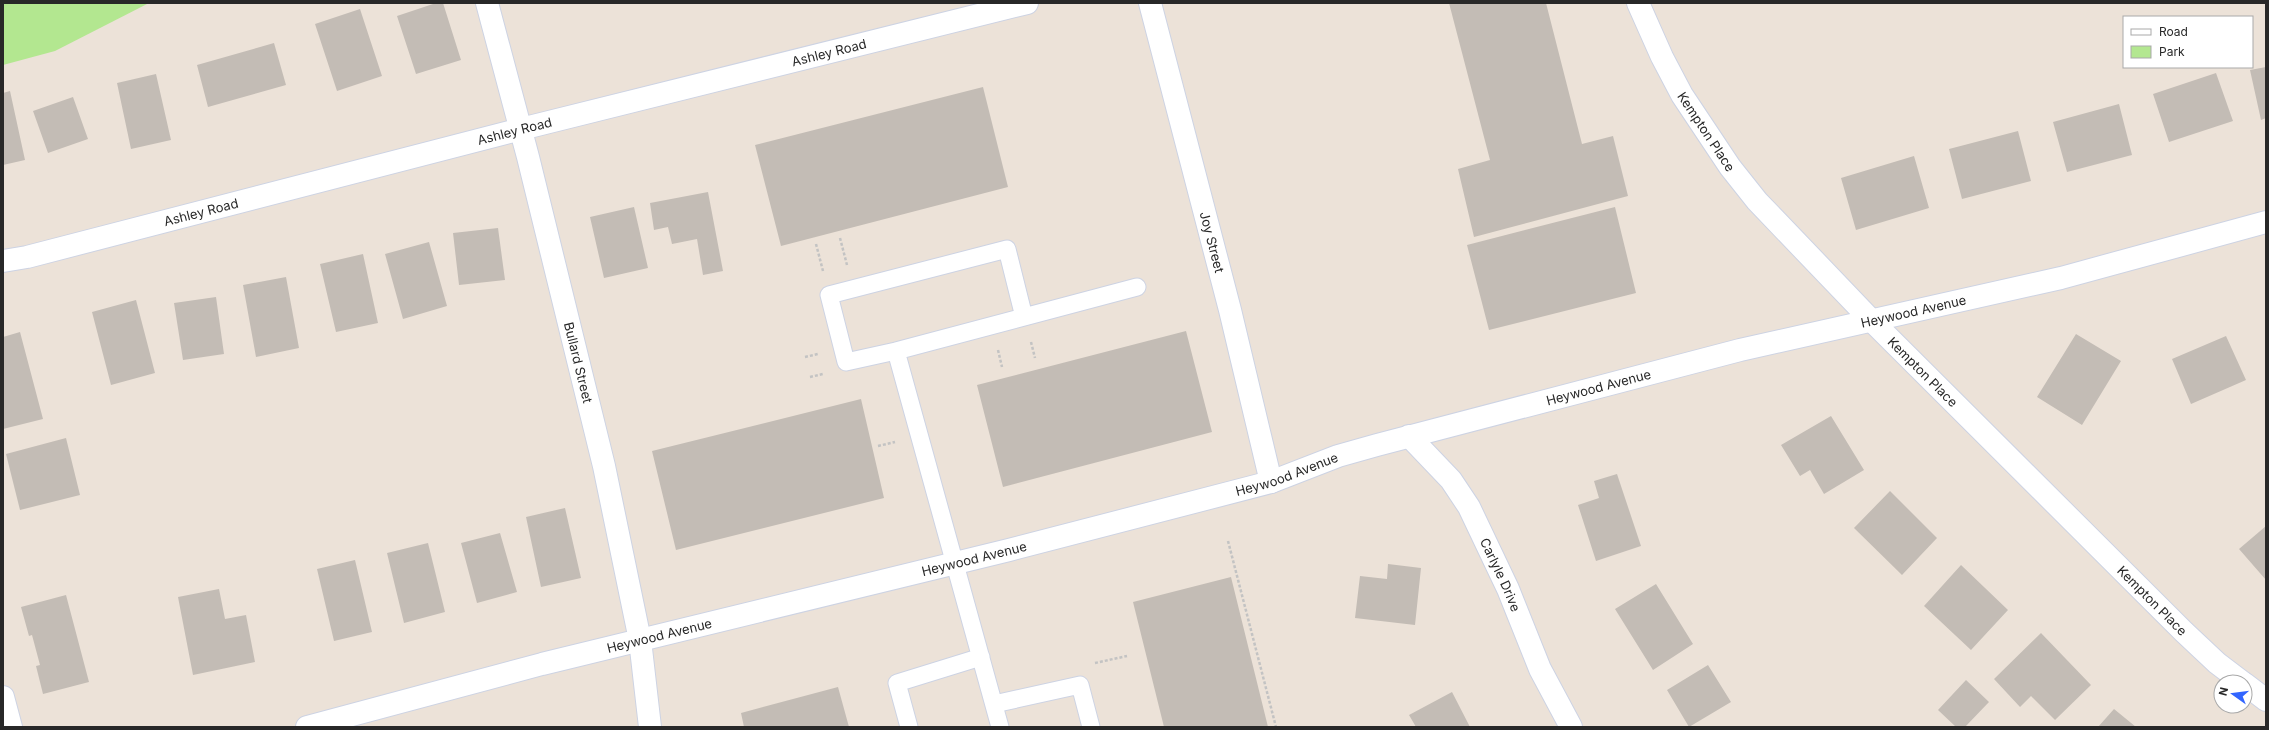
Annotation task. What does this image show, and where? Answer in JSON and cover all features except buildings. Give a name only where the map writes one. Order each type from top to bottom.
[{"type":"street","name":"Bullard Street","points":[[487,3],[521,129],[604,466],[640,640],[650,727]]},
{"type":"street","name":"Ashley Road","points":[[3,261],[27,257],[521,129],[1027,3]]},
{"type":"street","name":"Joy Street","points":[[1150,3],[1230,310],[1271,482]]},
{"type":"street","name":"Kempton Place","points":[[1638,3],[1662,57],[1682,95],[1730,168],[1756,202],[1872,321],[2184,632],[2217,663],[2231,674]]},
{"type":"street","name":"Heywood Avenue","points":[[307,727],[640,640],[954,564],[1271,482],[1338,456],[1409,436],[1740,350],[2061,278],[2266,222]]},
{"type":"street","name":"Carlyle Drive","points":[[1409,436],[1451,480],[1470,507],[1508,589],[1540,669],[1571,727]]},
{"type":"street","points":[[2253,690],[2266,700]]},
{"type":"street","points":[[3,697],[11,727]]},
{"type":"lane","points":[[1024,317],[1007,249],[829,295],[846,362],[896,351],[1137,287]]},
{"type":"lane","points":[[896,351],[1000,727]]},
{"type":"lane","points":[[909,727],[897,683],[981,658]]},
{"type":"lane","points":[[994,704],[1080,685],[1091,727]]},
{"type":"path","points":[[1228,541],[1276,727]]},
{"type":"path","points":[[1080,685],[1093,664],[1127,656]]},
{"type":"green space","points":[[3,3],[149,3],[55,51],[3,65]]}]
